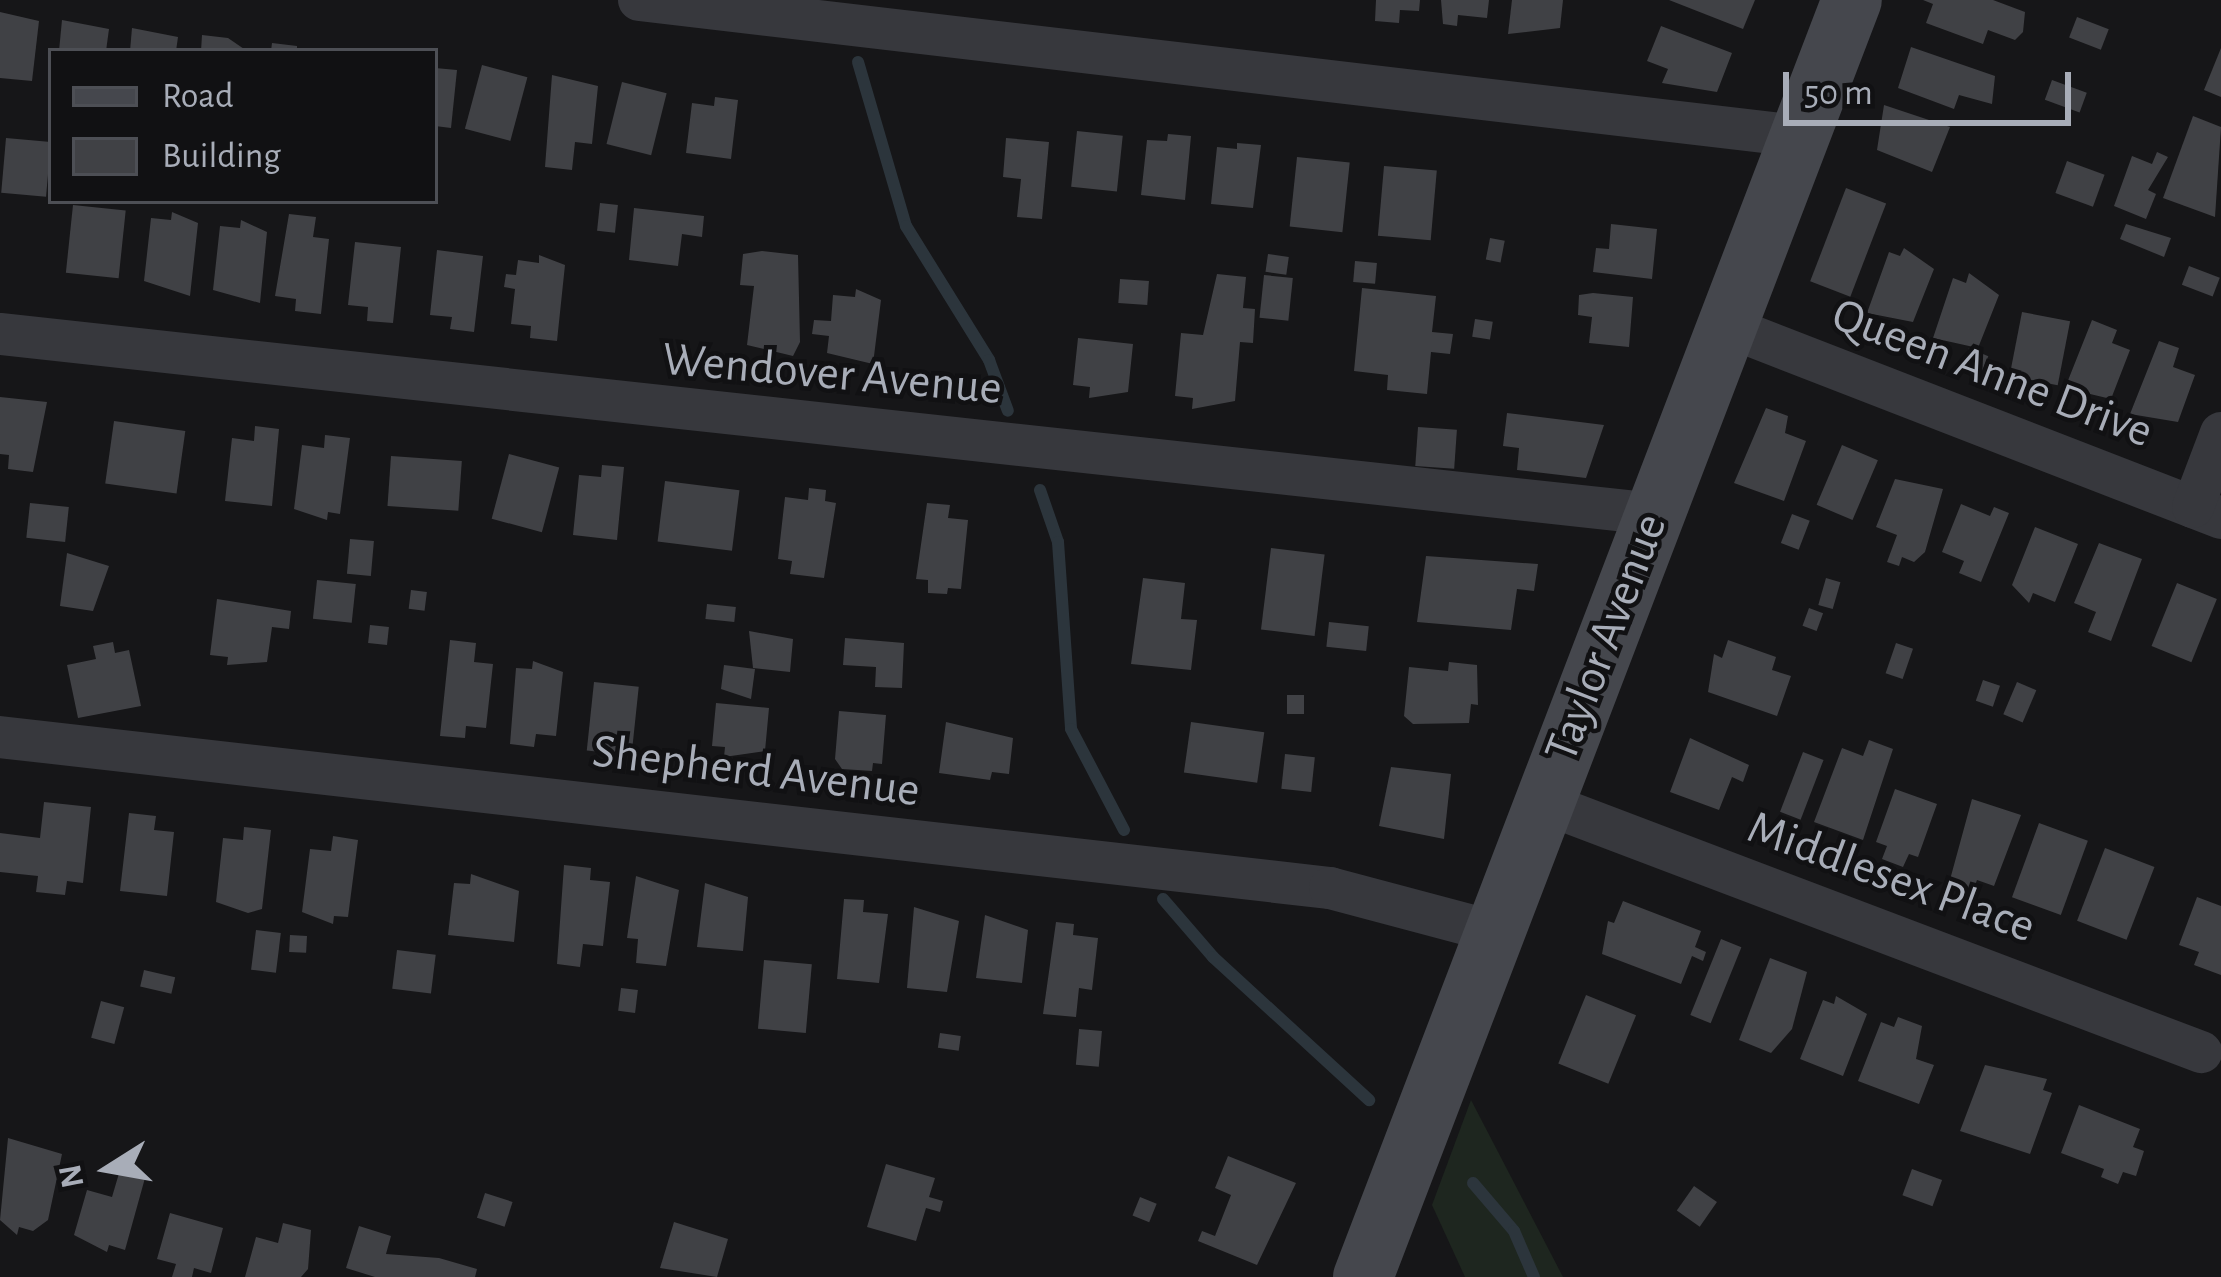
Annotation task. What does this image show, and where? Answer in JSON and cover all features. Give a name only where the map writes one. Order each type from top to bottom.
[{"type":"main road","name":"Taylor Avenue","points":[[1364,1277],[1852,0]]},
{"type":"street","points":[[639,0],[1799,136]]},
{"type":"street","name":"Queen Anne Drive","points":[[1726,326],[2207,512]]},
{"type":"street","name":"Wendover Avenue","points":[[0,334],[1654,514]]},
{"type":"street","points":[[2207,512],[2221,433]]},
{"type":"street","name":"Shepherd Avenue","points":[[0,736],[1330,888],[1495,932]]},
{"type":"street","name":"Middlesex Place","points":[[1544,803],[2201,1052]]},
{"type":"shaded area","points":[[1471,1100],[1563,1277],[1465,1277],[1432,1205]]},
{"type":"building","points":[[1376,0],[1420,0],[1419,11],[1400,10],[1399,23],[1375,21]]},
{"type":"building","points":[[1441,0],[1489,0],[1487,18],[1458,15],[1457,26],[1443,24]]},
{"type":"building","points":[[1512,0],[1563,0],[1560,28],[1508,34]]},
{"type":"building","points":[[1669,0],[1755,0],[1743,29]]},
{"type":"building","points":[[1923,0],[1993,0],[2025,12],[2023,32],[2015,40],[1988,30],[1983,44],[1926,23],[1933,4]]},
{"type":"building","points":[[0,12],[39,21],[32,81],[0,78]]},
{"type":"building","points":[[2077,17],[2109,29],[2101,50],[2069,38]]},
{"type":"building","points":[[62,20],[109,29],[106,48],[59,48]]},
{"type":"building","points":[[1661,26],[1732,53],[1717,92],[1662,83],[1668,69],[1647,61]]},
{"type":"building","points":[[132,28],[178,37],[176,48],[130,48]]},
{"type":"building","points":[[202,35],[228,38],[243,48],[201,48]]},
{"type":"building","points":[[1911,47],[1995,76],[1992,104],[1959,95],[1954,109],[1898,88]]},
{"type":"building","points":[[2221,48],[2221,97],[2204,90]]},
{"type":"building","points":[[482,65],[527,77],[510,141],[465,129]]},
{"type":"building","points":[[438,68],[457,70],[451,128],[438,126]]},
{"type":"building","points":[[552,75],[598,86],[592,144],[575,142],[572,170],[545,167]]},
{"type":"building","points":[[2052,80],[2087,93],[2080,112],[2045,100]]},
{"type":"building","points":[[622,82],[667,93],[651,155],[607,144]]},
{"type":"building","points":[[715,97],[738,100],[731,159],[686,153],[692,103],[714,106]]},
{"type":"building","points":[[1884,105],[1950,127],[1932,172],[1877,150]]},
{"type":"building","points":[[2193,116],[2221,127],[2215,217],[2163,198]]},
{"type":"building","points":[[1077,131],[1123,136],[1117,192],[1071,187]]},
{"type":"building","points":[[1168,134],[1191,136],[1185,200],[1141,195],[1147,140],[1167,141]]},
{"type":"building","points":[[6,138],[48,142],[46,197],[1,193]]},
{"type":"building","points":[[1006,138],[1049,142],[1042,219],[1017,217],[1021,179],[1003,177]]},
{"type":"building","points":[[1237,143],[1261,145],[1253,208],[1211,204],[1217,147],[1237,149]]},
{"type":"building","points":[[2157,152],[2168,157],[2148,190],[2156,194],[2146,219],[2114,206],[2132,156],[2152,164]]},
{"type":"building","points":[[1297,157],[1350,163],[1342,232],[1290,227]]},
{"type":"building","points":[[2067,161],[2105,175],[2093,207],[2055,193]]},
{"type":"building","points":[[1384,166],[1437,171],[1431,240],[1378,236]]},
{"type":"building","points":[[1846,188],[1886,203],[1850,297],[1810,281]]},
{"type":"building","points":[[600,203],[618,205],[615,233],[597,231]]},
{"type":"building","points":[[73,205],[126,211],[119,278],[66,273]]},
{"type":"building","points":[[634,208],[704,216],[702,237],[682,234],[678,266],[629,260]]},
{"type":"building","points":[[172,212],[198,223],[190,296],[144,281],[151,218],[171,220]]},
{"type":"building","points":[[289,214],[316,217],[313,237],[329,239],[321,314],[295,311],[296,299],[275,296]]},
{"type":"building","points":[[241,220],[267,232],[260,303],[213,290],[220,226],[240,228]]},
{"type":"building","points":[[1611,224],[1657,229],[1652,279],[1593,272],[1596,248],[1609,249]]},
{"type":"building","points":[[2126,224],[2171,238],[2164,257],[2120,239]]},
{"type":"building","points":[[1490,238],[1505,241],[1501,262],[1486,260]]},
{"type":"building","points":[[355,242],[401,247],[393,323],[367,321],[368,307],[348,305]]},
{"type":"building","points":[[1904,248],[1934,269],[1913,322],[1867,313],[1889,252],[1900,256]]},
{"type":"building","points":[[437,250],[483,256],[474,332],[450,329],[452,317],[430,315]]},
{"type":"building","points":[[743,254],[798,255],[800,342],[793,356],[747,345],[754,286],[740,285]]},
{"type":"building","points":[[1268,254],[1289,257],[1286,275],[1265,272]]},
{"type":"building","points":[[539,255],[565,265],[557,341],[530,338],[531,326],[511,324],[515,289],[504,287],[506,274],[516,275],[518,260],[539,263]]},
{"type":"building","points":[[1355,261],[1377,263],[1375,284],[1353,282]]},
{"type":"building","points":[[2189,266],[2220,278],[2213,296],[2182,285]]},
{"type":"building","points":[[1969,273],[1999,295],[1978,348],[1933,338],[1953,278],[1966,283]]},
{"type":"building","points":[[1217,274],[1246,277],[1243,308],[1255,309],[1253,343],[1240,342],[1235,401],[1192,409],[1193,398],[1175,396],[1181,333],[1203,335]]},
{"type":"building","points":[[1264,275],[1293,278],[1288,321],[1260,318]]},
{"type":"building","points":[[1120,279],[1149,281],[1147,305],[1118,303]]},
{"type":"building","points":[[1362,288],[1436,296],[1432,332],[1453,334],[1450,354],[1431,352],[1427,394],[1387,390],[1388,375],[1354,371]]},
{"type":"building","points":[[856,289],[881,300],[873,364],[827,353],[829,336],[812,334],[814,320],[831,321],[833,295],[855,297]]},
{"type":"building","points":[[1579,295],[1633,297],[1629,347],[1589,343],[1592,317],[1578,315]]},
{"type":"building","points":[[2022,312],[2070,321],[2058,385],[2010,376]]},
{"type":"building","points":[[1475,319],[1493,322],[1490,340],[1472,337]]},
{"type":"building","points":[[2092,320],[2117,330],[2112,343],[2130,350],[2111,399],[2065,388]]},
{"type":"building","points":[[1078,338],[1133,344],[1128,392],[1089,398],[1090,387],[1073,385]]},
{"type":"building","points":[[2159,341],[2179,348],[2173,367],[2195,375],[2178,422],[2130,414]]},
{"type":"building","points":[[1969,348],[1988,356],[1979,377],[1960,369]]},
{"type":"building","points":[[0,397],[47,402],[33,472],[8,469],[9,455],[0,454]]},
{"type":"building","points":[[1766,408],[1788,416],[1785,433],[1806,441],[1784,501],[1734,483]]},
{"type":"building","points":[[1507,413],[1604,425],[1586,478],[1517,470],[1519,448],[1503,446]]},
{"type":"building","points":[[114,421],[185,431],[177,493],[105,483]]},
{"type":"building","points":[[255,426],[279,429],[272,506],[225,501],[232,438],[254,441]]},
{"type":"building","points":[[1418,427],[1457,430],[1454,469],[1415,466]]},
{"type":"building","points":[[325,435],[350,438],[340,514],[328,512],[327,520],[294,509],[302,445],[324,448]]},
{"type":"building","points":[[1842,445],[1878,460],[1853,520],[1817,505]]},
{"type":"building","points":[[509,454],[559,467],[542,532],[492,519]]},
{"type":"building","points":[[391,456],[462,461],[458,511],[388,506]]},
{"type":"building","points":[[602,465],[624,467],[617,540],[573,535],[579,475],[601,477]]},
{"type":"building","points":[[1895,479],[1943,489],[1925,552],[1914,562],[1902,557],[1899,566],[1887,562],[1897,535],[1876,527]]},
{"type":"building","points":[[665,481],[739,490],[732,551],[658,542]]},
{"type":"building","points":[[809,488],[826,490],[825,501],[836,503],[824,578],[790,574],[792,561],[778,559],[785,497],[808,500]]},
{"type":"building","points":[[30,503],[69,507],[65,542],[26,538]]},
{"type":"building","points":[[927,503],[950,505],[948,518],[968,520],[961,589],[948,588],[947,594],[928,593],[928,580],[916,579]]},
{"type":"building","points":[[1961,504],[1990,516],[1994,507],[2009,513],[1981,582],[1959,573],[1964,561],[1942,552]]},
{"type":"building","points":[[1792,514],[1810,521],[1799,550],[1781,543]]},
{"type":"building","points":[[2035,527],[2078,544],[2055,602],[2033,593],[2029,603],[2012,585]]},
{"type":"building","points":[[350,539],[374,541],[371,576],[347,574]]},
{"type":"building","points":[[2099,543],[2142,559],[2111,641],[2088,632],[2096,612],[2074,603]]},
{"type":"building","points":[[1271,548],[1325,555],[1315,636],[1261,629]]},
{"type":"building","points":[[67,553],[109,566],[93,611],[60,606]]},
{"type":"building","points":[[1426,556],[1538,564],[1534,591],[1517,589],[1511,630],[1417,622]]},
{"type":"building","points":[[1143,578],[1185,583],[1181,619],[1197,620],[1191,670],[1131,664]]},
{"type":"building","points":[[1826,578],[1840,582],[1833,609],[1818,605]]},
{"type":"building","points":[[317,580],[356,584],[352,623],[313,619]]},
{"type":"building","points":[[2177,583],[2217,599],[2191,662],[2152,646]]},
{"type":"building","points":[[411,590],[427,592],[425,611],[409,609]]},
{"type":"building","points":[[217,599],[291,611],[289,629],[272,627],[267,662],[227,665],[228,657],[210,655]]},
{"type":"building","points":[[707,604],[736,607],[734,622],[705,619]]},
{"type":"building","points":[[1809,608],[1823,613],[1817,631],[1803,626]]},
{"type":"building","points":[[1329,622],[1369,626],[1366,651],[1326,647]]},
{"type":"building","points":[[370,625],[389,627],[387,645],[368,643]]},
{"type":"building","points":[[749,631],[793,639],[790,672],[753,668]]},
{"type":"building","points":[[845,638],[904,643],[902,688],[875,687],[876,667],[843,665]]},
{"type":"building","points":[[450,640],[476,643],[474,662],[493,664],[486,728],[466,726],[465,738],[440,736]]},
{"type":"building","points":[[1728,640],[1776,657],[1772,670],[1791,676],[1777,716],[1708,692],[1714,654],[1722,658]]},
{"type":"building","points":[[113,642],[115,653],[129,650],[141,706],[78,718],[67,665],[96,659],[93,646]]},
{"type":"building","points":[[1896,643],[1913,649],[1903,679],[1886,673]]},
{"type":"building","points":[[533,661],[563,672],[556,736],[536,734],[534,747],[510,744],[516,668],[532,669]]},
{"type":"building","points":[[1449,662],[1477,665],[1478,705],[1471,704],[1469,723],[1413,724],[1404,716],[1409,667],[1448,671]]},
{"type":"building","points":[[724,665],[755,669],[751,699],[721,689]]},
{"type":"building","points":[[1983,680],[2000,686],[1993,707],[1976,701]]},
{"type":"building","points":[[594,682],[639,687],[632,755],[587,751]]},
{"type":"building","points":[[2017,682],[2036,690],[2023,722],[2003,714]]},
{"type":"building","points":[[1287,695],[1304,695],[1304,714],[1287,714]]},
{"type":"building","points":[[716,703],[769,708],[765,751],[724,757],[725,747],[712,746]]},
{"type":"building","points":[[839,711],[886,715],[882,764],[873,763],[872,771],[842,769],[835,759]]},
{"type":"building","points":[[946,722],[1013,738],[1009,774],[992,772],[990,780],[939,773]]},
{"type":"building","points":[[1191,722],[1264,732],[1257,783],[1184,773]]},
{"type":"building","points":[[1690,738],[1749,765],[1743,782],[1732,777],[1719,810],[1670,792]]},
{"type":"building","points":[[1869,740],[1893,749],[1863,840],[1814,822],[1842,748],[1863,756]]},
{"type":"building","points":[[1803,752],[1824,760],[1801,820],[1780,812]]},
{"type":"building","points":[[1285,754],[1315,757],[1311,792],[1281,789]]},
{"type":"building","points":[[1391,767],[1451,774],[1444,839],[1379,826]]},
{"type":"building","points":[[1895,789],[1937,804],[1918,857],[1909,854],[1903,867],[1882,859],[1887,846],[1876,842]]},
{"type":"building","points":[[1972,799],[2021,815],[1994,886],[1977,880],[1971,896],[1948,887]]},
{"type":"building","points":[[44,802],[91,807],[83,883],[67,881],[65,895],[36,892],[38,876],[0,872],[0,833],[40,838]]},
{"type":"building","points":[[129,813],[156,816],[154,830],[174,832],[167,896],[120,891]]},
{"type":"building","points":[[2039,823],[2088,841],[2061,915],[2012,897]]},
{"type":"building","points":[[244,827],[271,830],[262,909],[248,913],[216,902],[223,838],[243,840]]},
{"type":"building","points":[[333,836],[358,840],[348,917],[334,916],[333,924],[302,912],[310,849],[331,851]]},
{"type":"building","points":[[2105,848],[2154,867],[2127,940],[2077,921]]},
{"type":"building","points":[[564,865],[591,868],[590,880],[610,882],[603,946],[583,944],[580,967],[557,964]]},
{"type":"building","points":[[471,874],[519,891],[514,942],[448,935],[454,883],[470,884]]},
{"type":"building","points":[[636,876],[679,890],[666,966],[636,963],[638,939],[627,938]]},
{"type":"building","points":[[705,883],[748,897],[743,951],[697,947]]},
{"type":"building","points":[[2197,897],[2221,906],[2221,975],[2194,965],[2199,952],[2179,945]]},
{"type":"building","points":[[844,899],[864,900],[863,912],[888,914],[879,983],[837,979]]},
{"type":"building","points":[[1623,901],[1701,931],[1695,947],[1706,952],[1703,961],[1692,956],[1681,984],[1602,954],[1608,921],[1614,923]]},
{"type":"building","points":[[914,907],[959,921],[947,992],[907,988]]},
{"type":"building","points":[[985,915],[1028,930],[1022,983],[976,978]]},
{"type":"building","points":[[1056,922],[1074,924],[1073,935],[1098,938],[1092,990],[1079,988],[1076,1017],[1043,1014]]},
{"type":"building","points":[[256,930],[281,933],[276,973],[251,970]]},
{"type":"building","points":[[290,935],[307,936],[306,953],[289,952]]},
{"type":"building","points":[[1721,939],[1741,947],[1711,1023],[1690,1015]]},
{"type":"building","points":[[397,950],[436,955],[431,993],[392,989]]},
{"type":"building","points":[[1770,958],[1807,972],[1792,1029],[1771,1053],[1739,1040]]},
{"type":"building","points":[[764,960],[812,964],[806,1033],[758,1029]]},
{"type":"building","points":[[144,970],[175,977],[171,994],[140,987]]},
{"type":"building","points":[[621,988],[638,990],[635,1013],[618,1011]]},
{"type":"building","points":[[1586,995],[1636,1015],[1608,1084],[1558,1064]]},
{"type":"building","points":[[1836,996],[1867,1014],[1843,1076],[1800,1059],[1823,1000],[1834,1004]]},
{"type":"building","points":[[101,1001],[124,1007],[114,1044],[91,1038]]},
{"type":"building","points":[[1898,1017],[1922,1026],[1916,1059],[1934,1065],[1919,1104],[1858,1081],[1881,1022],[1894,1027]]},
{"type":"building","points":[[1079,1029],[1102,1031],[1099,1067],[1076,1065]]},
{"type":"building","points":[[940,1033],[961,1036],[959,1051],[938,1048]]},
{"type":"building","points":[[1985,1065],[2047,1079],[2043,1090],[2052,1093],[2030,1154],[1960,1131]]},
{"type":"building","points":[[2079,1105],[2140,1129],[2133,1147],[2144,1151],[2136,1176],[2123,1172],[2118,1184],[2101,1177],[2104,1169],[2061,1153]]},
{"type":"building","points":[[8,1138],[62,1154],[48,1220],[33,1231],[19,1227],[17,1235],[0,1220]]},
{"type":"building","points":[[1228,1156],[1296,1183],[1257,1265],[1198,1241],[1202,1231],[1215,1236],[1231,1195],[1215,1188]]},
{"type":"building","points":[[886,1164],[935,1178],[929,1197],[943,1201],[940,1212],[926,1208],[916,1241],[867,1227]]},
{"type":"building","points":[[1912,1169],[1942,1180],[1932,1206],[1902,1195]]},
{"type":"building","points":[[120,1170],[145,1178],[125,1250],[109,1245],[107,1252],[74,1235],[87,1190],[112,1197]]},
{"type":"building","points":[[1694,1186],[1717,1202],[1700,1227],[1677,1211]]},
{"type":"building","points":[[485,1193],[513,1202],[505,1227],[477,1218]]},
{"type":"building","points":[[1140,1197],[1157,1204],[1149,1222],[1133,1216]]},
{"type":"building","points":[[170,1213],[223,1228],[211,1273],[194,1268],[192,1277],[172,1277],[176,1264],[157,1259]]},
{"type":"building","points":[[674,1222],[728,1239],[717,1277],[660,1268]]},
{"type":"building","points":[[283,1223],[311,1230],[308,1269],[301,1277],[245,1277],[256,1237],[278,1243]]},
{"type":"building","points":[[359,1226],[391,1236],[386,1254],[439,1258],[477,1269],[475,1277],[375,1277],[346,1268]]},
{"type":"waterway","points":[[858,62],[906,226],[989,360],[1008,411]]},
{"type":"waterway","points":[[1040,490],[1058,542],[1071,729],[1124,830]]},
{"type":"waterway","points":[[1163,899],[1213,957],[1369,1100]]},
{"type":"waterway","points":[[1473,1183],[1514,1231],[1534,1277]]}]
